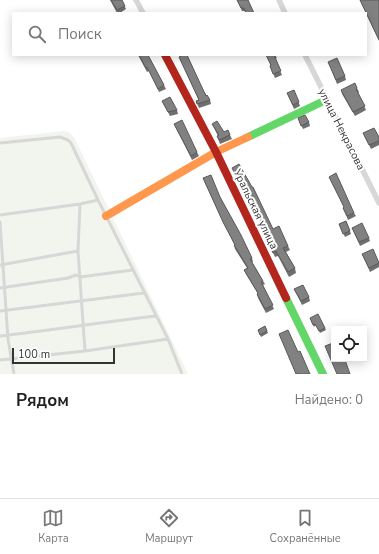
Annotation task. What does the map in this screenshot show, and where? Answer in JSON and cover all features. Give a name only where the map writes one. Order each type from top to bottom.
[{"type":"street","points":[[137,0],[143,12]]},
{"type":"street","points":[[279,0],[285,12]]},
{"type":"street","name":"Уральская улица","points":[[166,56],[216,152],[323,374]]},
{"type":"street","name":"улица Некрасова","points":[[305,56],[326,100],[379,203]]},
{"type":"street","points":[[106,216],[216,152],[326,100]]},
{"type":"lane","points":[[0,143],[60,138],[68,140],[75,150],[98,200],[168,339],[182,374]]},
{"type":"lane","points":[[0,215],[80,204],[98,200]]},
{"type":"lane","points":[[80,204],[78,251],[85,351]]},
{"type":"lane","points":[[0,222],[1,265],[8,335],[14,374]]},
{"type":"lane","points":[[1,265],[78,251]]},
{"type":"lane","points":[[0,288],[68,278],[76,275],[80,277],[133,270]]},
{"type":"lane","points":[[0,311],[144,292]]},
{"type":"lane","points":[[0,336],[156,316]]},
{"type":"lane","points":[[0,360],[85,351],[168,339]]},
{"type":"shaded area","points":[[64,131],[70,133],[75,139],[188,374],[0,374],[0,138]]},
{"type":"building","points":[[111,0],[122,0],[125,6],[117,10]]},
{"type":"building","points":[[237,0],[248,0],[254,12],[246,12],[244,8],[241,8]]},
{"type":"building","points":[[360,0],[379,0],[379,40],[367,12]]},
{"type":"building","points":[[140,56],[149,56],[164,85],[158,89],[147,67],[146,68]]},
{"type":"building","points":[[187,56],[206,96],[207,95],[210,100],[197,104],[196,101],[199,100],[179,57]]},
{"type":"building","points":[[266,56],[274,56],[281,71],[273,74]]},
{"type":"building","points":[[337,58],[345,76],[336,80],[328,62]]},
{"type":"building","points":[[355,83],[356,89],[365,106],[353,112],[341,90]]},
{"type":"building","points":[[294,90],[299,102],[293,105],[287,93]]},
{"type":"building","points":[[170,97],[177,110],[168,112],[162,101]]},
{"type":"building","points":[[305,115],[309,122],[301,126],[298,118]]},
{"type":"building","points":[[182,120],[197,152],[191,156],[174,124]]},
{"type":"building","points":[[217,121],[224,132],[228,130],[230,135],[219,140],[217,136],[219,135],[212,124]]},
{"type":"building","points":[[374,128],[379,137],[379,141],[369,145],[363,133]]},
{"type":"building","points":[[239,164],[253,187],[273,229],[279,226],[288,246],[283,248],[295,268],[288,272],[276,251],[273,253],[264,233],[266,232],[253,205],[251,205],[232,168]]},
{"type":"building","points":[[336,173],[354,213],[347,216],[329,177]]},
{"type":"building","points":[[211,175],[220,197],[241,235],[252,258],[250,259],[263,281],[261,282],[273,305],[265,309],[257,294],[258,293],[244,270],[248,268],[234,245],[203,178]]},
{"type":"building","points":[[346,221],[350,231],[343,234],[339,224]]},
{"type":"building","points":[[362,223],[369,238],[359,242],[352,228]]},
{"type":"building","points":[[373,249],[379,263],[369,268],[362,254]]},
{"type":"building","points":[[303,285],[309,297],[301,301],[294,289]]},
{"type":"building","points":[[318,314],[325,328],[319,331],[315,324],[313,325],[310,318]]},
{"type":"building","points":[[265,326],[267,331],[260,335],[258,330]]},
{"type":"building","points":[[288,330],[298,352],[300,351],[310,374],[296,374],[279,334]]},
{"type":"building","points":[[331,344],[331,360],[325,346]]},
{"type":"building","points":[[332,362],[346,362],[350,374],[337,374]]},
{"type":"traffic: fast","points":[[248,137],[326,100]]},
{"type":"traffic: fast","points":[[286,298],[323,374]]},
{"type":"traffic: slow","points":[[106,216],[216,152],[248,137]]},
{"type":"traffic: jam","points":[[166,56],[216,152],[286,298]]}]
